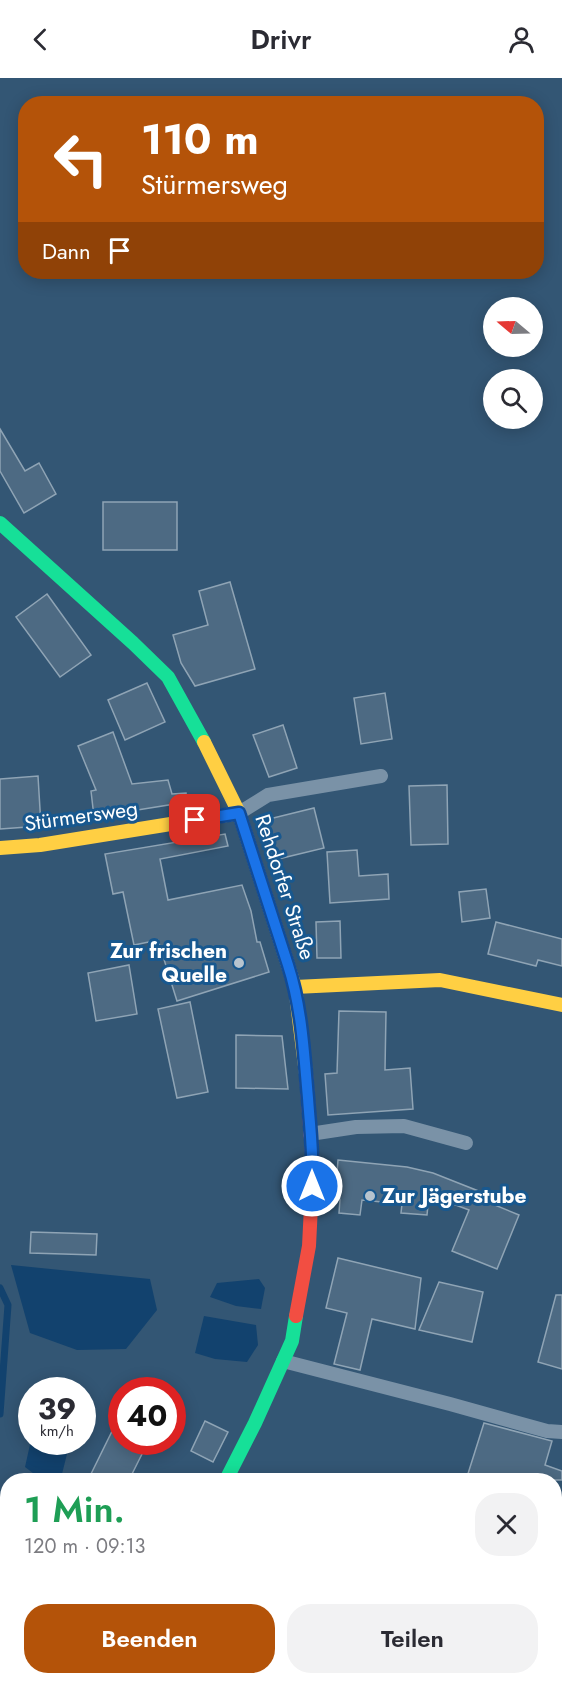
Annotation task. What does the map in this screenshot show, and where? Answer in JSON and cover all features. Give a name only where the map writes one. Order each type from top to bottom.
[{"type":"street","name":"Rehdorfer Straße","points":[[0,524],[168,677],[239,813],[295,987],[306,1073],[313,1166],[309,1246],[292,1341],[230,1473]]},
{"type":"street","name":"Stürmersweg","points":[[0,848],[40,845],[239,813]]},
{"type":"street","points":[[295,987],[440,980],[562,1005]]},
{"type":"lane","points":[[239,813],[268,795],[381,776]]},
{"type":"lane","points":[[310,1134],[356,1127],[404,1126],[466,1143]]},
{"type":"lane","points":[[283,1361],[547,1431],[562,1432]]},
{"type":"water","points":[[11,1265],[150,1279],[157,1310],[126,1349],[77,1350],[30,1333]]},
{"type":"water","points":[[259,1279],[265,1288],[261,1309],[236,1306],[210,1297],[217,1283]]},
{"type":"water","points":[[204,1316],[256,1325],[258,1345],[247,1362],[215,1359],[195,1353]]},
{"type":"water","points":[[28,1455],[67,1455],[62,1473],[33,1473],[25,1467]]},
{"type":"building","points":[[0,429],[25,471],[39,463],[56,494],[24,513],[0,471]]},
{"type":"building","points":[[103,502],[177,502],[177,550],[103,550]]},
{"type":"building","points":[[230,582],[255,669],[195,686],[181,663],[173,635],[208,625],[199,591]]},
{"type":"building","points":[[47,594],[91,655],[60,677],[16,617]]},
{"type":"building","points":[[147,683],[165,722],[125,740],[108,700]]},
{"type":"building","points":[[385,693],[392,739],[361,744],[354,698]]},
{"type":"building","points":[[283,725],[297,768],[269,777],[253,735]]},
{"type":"building","points":[[113,732],[132,784],[168,780],[172,794],[186,793],[187,802],[94,817],[91,791],[96,790],[78,746]]},
{"type":"building","points":[[38,776],[41,826],[0,829],[0,779]]},
{"type":"building","points":[[447,785],[448,844],[411,845],[409,786]]},
{"type":"building","points":[[314,808],[324,848],[274,860],[261,821]]},
{"type":"building","points":[[225,834],[228,846],[160,859],[168,900],[242,885],[251,911],[257,942],[260,942],[269,972],[177,1001],[158,940],[134,945],[123,892],[113,894],[105,854]]},
{"type":"building","points":[[357,850],[359,876],[388,874],[389,899],[330,903],[327,852]]},
{"type":"building","points":[[486,889],[490,918],[462,922],[459,892]]},
{"type":"building","points":[[340,921],[341,958],[317,958],[316,922]]},
{"type":"building","points":[[496,922],[562,939],[562,966],[538,960],[536,966],[488,954]]},
{"type":"building","points":[[129,965],[137,1014],[96,1021],[88,973]]},
{"type":"building","points":[[190,1002],[208,1092],[177,1098],[158,1009]]},
{"type":"building","points":[[339,1011],[386,1012],[385,1070],[410,1068],[413,1109],[328,1115],[325,1074],[337,1073]]},
{"type":"building","points":[[236,1035],[282,1036],[288,1089],[236,1088]]},
{"type":"building","points":[[338,1160],[407,1167],[433,1173],[481,1192],[478,1198],[519,1215],[497,1269],[452,1251],[469,1210],[429,1195],[427,1215],[401,1213],[402,1204],[362,1200],[360,1215],[339,1213],[340,1199],[335,1198]]},
{"type":"building","points":[[31,1232],[97,1234],[96,1255],[30,1253]]},
{"type":"building","points":[[338,1258],[421,1278],[415,1329],[372,1319],[360,1370],[334,1364],[347,1313],[326,1308]]},
{"type":"building","points":[[439,1282],[483,1292],[472,1342],[419,1330]]},
{"type":"building","points":[[556,1295],[562,1295],[562,1369],[538,1362]]},
{"type":"building","points":[[205,1421],[228,1432],[213,1462],[191,1451]]},
{"type":"building","points":[[484,1423],[552,1441],[545,1465],[562,1471],[562,1473],[468,1473]]},
{"type":"building","points":[[108,1439],[108,1455],[142,1455],[132,1473],[91,1473]]},
{"type":"waterway","points":[[0,1288],[8,1305],[0,1414]]},
{"type":"traffic: fast","points":[[0,523],[168,677],[204,742]]},
{"type":"traffic: fast","points":[[230,1473],[292,1341],[296,1316]]},
{"type":"traffic: slow","points":[[204,742],[239,813],[295,987],[306,1074]]},
{"type":"traffic: slow","points":[[0,848],[40,845],[239,813]]},
{"type":"traffic: slow","points":[[295,987],[440,980],[562,1005]]},
{"type":"traffic: jam","points":[[296,1316],[309,1246],[313,1166],[306,1074]]},
{"type":"place","name":"Zur frischen Quelle","points":[[239,963]]},
{"type":"place","name":"Zur Jägerstube","points":[[370,1196]]},
{"type":"route","points":[[195,820],[239,813],[288,965],[295,987],[306,1073],[313,1166],[312,1186]]}]
